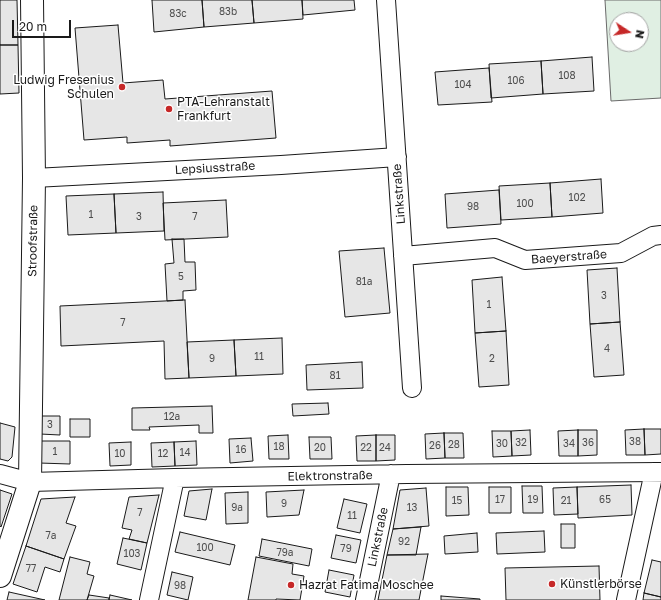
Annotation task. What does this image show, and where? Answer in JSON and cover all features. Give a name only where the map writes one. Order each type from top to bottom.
[{"type":"street","name":"Stroofstraße","points":[[0,576],[30,482],[34,178],[32,0]]},
{"type":"street","name":"Linkstraße","points":[[386,0],[412,388]]},
{"type":"street","name":"Lepsiusstraße","points":[[34,178],[281,165],[397,157]]},
{"type":"street","name":"Baeyerstraße","points":[[403,256],[495,248],[525,260],[614,254],[621,253],[653,236],[661,235]]},
{"type":"street","name":"Elektronstraße","points":[[0,474],[30,482],[391,474],[658,472]]},
{"type":"street","points":[[626,600],[658,472]]},
{"type":"street","name":"Linkstraße","points":[[365,600],[391,474]]},
{"type":"street","points":[[149,600],[175,478]]},
{"type":"green space","points":[[605,0],[661,0],[661,98],[611,101]]},
{"type":"building","points":[[0,0],[17,0],[18,45],[0,45]]},
{"type":"building","points":[[152,0],[202,0],[204,27],[154,32]]},
{"type":"building","points":[[202,0],[252,0],[254,23],[204,27]]},
{"type":"building","points":[[252,0],[302,0],[303,19],[254,23]]},
{"type":"building","points":[[302,0],[354,0],[355,10],[303,15]]},
{"type":"building","name":"Ludwig Fresenius Schulen","points":[[118,25],[123,83],[163,80],[165,99],[272,91],[276,138],[170,146],[170,140],[127,143],[127,137],[84,140],[75,28]]},
{"type":"building","points":[[0,45],[18,45],[19,93],[0,94]]},
{"type":"building","points":[[592,57],[594,91],[543,94],[541,61]]},
{"type":"building","points":[[541,61],[543,94],[491,98],[489,64]]},
{"type":"building","points":[[489,68],[492,102],[438,105],[435,72]]},
{"type":"building","points":[[601,179],[603,213],[552,217],[550,183]]},
{"type":"building","points":[[550,183],[552,217],[501,220],[499,186]]},
{"type":"building","points":[[499,190],[501,224],[447,228],[445,194]]},
{"type":"building","points":[[163,192],[164,231],[116,233],[114,194]]},
{"type":"building","points":[[114,194],[116,233],[68,235],[66,196]]},
{"type":"building","points":[[226,200],[228,237],[165,240],[163,203]]},
{"type":"building","points":[[172,239],[184,239],[185,262],[195,262],[196,290],[183,291],[183,300],[167,301],[165,264],[174,263]]},
{"type":"building","points":[[384,248],[390,313],[345,317],[339,251]]},
{"type":"building","points":[[617,268],[620,322],[590,324],[587,270]]},
{"type":"building","points":[[502,277],[506,331],[475,333],[472,280]]},
{"type":"building","points":[[185,300],[189,378],[165,379],[164,341],[61,346],[60,306]]},
{"type":"building","points":[[620,322],[624,375],[594,377],[590,324]]},
{"type":"building","points":[[506,331],[509,385],[479,387],[475,333]]},
{"type":"building","points":[[282,338],[283,374],[236,376],[234,340]]},
{"type":"building","points":[[234,340],[236,376],[189,378],[187,342]]},
{"type":"building","points":[[362,362],[363,388],[307,390],[306,365]]},
{"type":"building","points":[[328,403],[329,414],[293,416],[292,404]]},
{"type":"building","points":[[212,406],[213,433],[199,433],[199,425],[149,427],[150,430],[132,430],[132,408]]},
{"type":"building","points":[[41,416],[60,416],[60,435],[40,434]]},
{"type":"building","points":[[70,419],[90,419],[90,437],[70,437]]},
{"type":"building","points":[[0,423],[15,427],[12,457],[8,461],[0,459]]},
{"type":"building","points":[[644,429],[645,455],[626,455],[625,430]]},
{"type":"building","points":[[644,429],[661,429],[661,454],[645,455]]},
{"type":"building","points":[[530,430],[531,455],[512,456],[511,431]]},
{"type":"building","points":[[578,430],[578,456],[559,456],[558,431]]},
{"type":"building","points":[[578,430],[597,430],[597,455],[578,456]]},
{"type":"building","points":[[492,431],[511,431],[512,456],[493,457]]},
{"type":"building","points":[[444,433],[445,458],[426,459],[425,434]]},
{"type":"building","points":[[444,433],[463,433],[464,458],[445,458]]},
{"type":"building","points":[[288,435],[289,459],[269,459],[268,436]]},
{"type":"building","points":[[376,435],[376,461],[357,461],[356,436]]},
{"type":"building","points":[[376,435],[395,435],[395,460],[376,461]]},
{"type":"building","points":[[309,437],[331,437],[332,459],[310,459]]},
{"type":"building","points":[[251,438],[253,461],[230,463],[229,439]]},
{"type":"building","points":[[39,441],[70,441],[70,464],[39,463]]},
{"type":"building","points":[[196,441],[197,465],[175,466],[174,442]]},
{"type":"building","points":[[131,442],[131,465],[110,466],[109,443]]},
{"type":"building","points":[[174,442],[175,466],[152,467],[151,443]]},
{"type":"building","points":[[631,485],[632,515],[578,518],[577,487]]},
{"type":"building","points":[[522,486],[542,486],[543,513],[523,513]]},
{"type":"building","points":[[446,487],[468,487],[469,515],[446,516]]},
{"type":"building","points":[[489,487],[511,487],[511,513],[489,513]]},
{"type":"building","points":[[577,487],[578,514],[554,515],[553,488]]},
{"type":"building","points":[[426,488],[429,526],[393,529],[400,490]]},
{"type":"building","points":[[212,489],[206,520],[184,516],[189,491]]},
{"type":"building","points":[[0,490],[12,494],[1,527],[0,526]]},
{"type":"building","points":[[304,490],[299,515],[267,517],[266,492]]},
{"type":"building","points":[[248,492],[248,523],[226,524],[225,493]]},
{"type":"building","points":[[159,495],[147,543],[129,539],[132,530],[122,528],[129,497]]},
{"type":"building","points":[[75,497],[66,523],[76,526],[64,559],[26,546],[41,499]]},
{"type":"building","points":[[344,499],[367,504],[360,533],[337,528]]},
{"type":"building","points":[[561,524],[575,524],[575,548],[561,548]]},
{"type":"building","points":[[421,527],[416,555],[387,555],[393,529]]},
{"type":"building","points":[[544,531],[545,552],[497,554],[496,533]]},
{"type":"building","points":[[180,532],[235,545],[230,565],[175,552]]},
{"type":"building","points":[[477,533],[478,552],[445,554],[444,536]]},
{"type":"building","points":[[336,535],[361,540],[356,563],[331,558]]},
{"type":"building","points":[[123,538],[147,543],[141,570],[117,564]]},
{"type":"building","points":[[262,539],[312,549],[309,566],[259,556]]},
{"type":"building","points":[[26,546],[64,559],[60,572],[45,567],[37,592],[13,584]]},
{"type":"building","points":[[428,554],[419,600],[378,600],[387,555]]},
{"type":"building","points":[[70,557],[90,562],[87,574],[94,576],[87,600],[59,600]]},
{"type":"building","points":[[256,557],[293,564],[292,574],[304,576],[300,600],[248,600]]},
{"type":"building","points":[[652,560],[661,562],[661,597],[644,593]]},
{"type":"building","name":"Künstlerbörse","points":[[599,566],[600,600],[506,600],[505,568]]},
{"type":"building","points":[[329,570],[354,575],[350,597],[325,592]]},
{"type":"building","points":[[172,572],[193,577],[188,600],[167,595]]},
{"type":"building","points":[[9,592],[45,600],[7,600]]},
{"type":"building","points":[[644,593],[661,597],[661,600],[643,600]]},
{"type":"building","points":[[89,595],[109,598],[109,600],[87,600]]},
{"type":"building","points":[[110,595],[132,600],[109,600]]},
{"type":"building","points":[[441,596],[480,599],[480,600],[441,600]]},
{"type":"place","name":"Ludwig Fresenius Schulen","points":[[122,87]]},
{"type":"place","name":"PTA-Lehranstalt Frankfurt","points":[[169,109]]},
{"type":"place","name":"Künstlerbörse","points":[[552,584]]},
{"type":"place","name":"Hazrat Fatima Moschee","points":[[291,585]]}]
